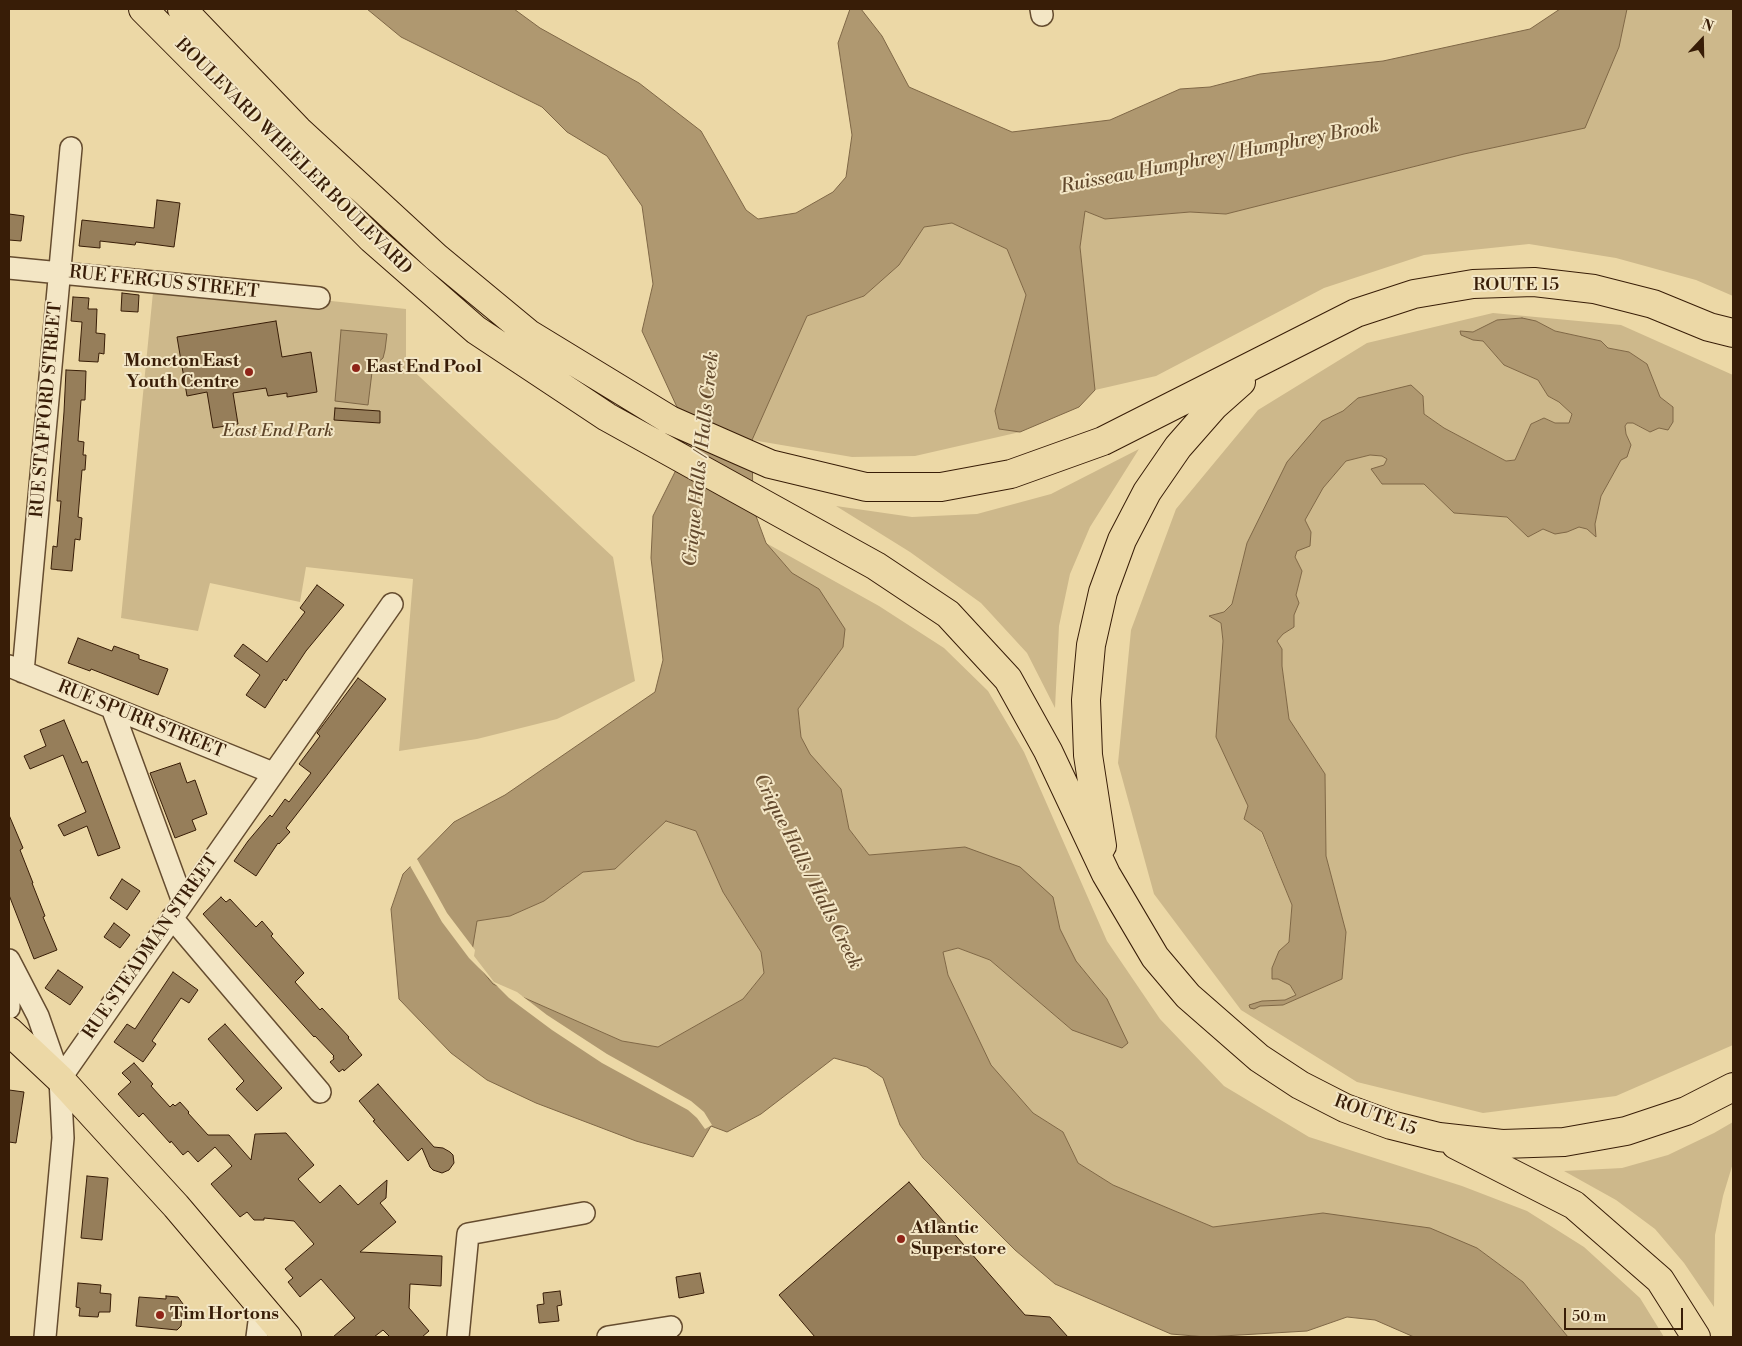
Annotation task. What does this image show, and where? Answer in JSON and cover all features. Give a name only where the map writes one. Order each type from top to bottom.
[{"type":"main road","name":"BOULEVARD WHEELER BOULEVARD","points":[[143,9],[372,240],[476,330],[608,417],[664,450],[876,566],[948,614],[1008,678],[1048,750],[1106,874]]},
{"type":"main road","name":"BOULEVARD WHEELER BOULEVARD","points":[[182,9],[298,130],[436,257],[529,334],[670,420],[770,464],[866,487],[941,487],[1012,474],[1103,441],[1302,339]]},
{"type":"main road","name":"ROUTE 15","points":[[1302,339],[1356,313],[1414,294],[1474,284],[1534,282],[1594,289],[1653,304],[1721,330],[1733,341]]},
{"type":"main road","points":[[1106,874],[1088,755],[1086,700],[1091,646],[1103,592],[1119,549],[1147,492],[1178,447],[1214,406],[1256,370],[1302,339]]},
{"type":"main road","name":"ROUTE 15","points":[[1106,874],[1155,957],[1188,996],[1259,1058],[1300,1085],[1345,1108],[1391,1125],[1439,1137],[1502,1144],[1564,1142],[1626,1131],[1686,1111],[1733,1087]]},
{"type":"main road","points":[[9,1031],[60,1079],[176,1206],[287,1337]]},
{"type":"main road","points":[[1439,1137],[1574,1205],[1660,1280],[1696,1337]]},
{"type":"street","name":"RUE STAFFORD STREET","points":[[16,669],[60,273],[71,148]]},
{"type":"street","name":"RUE FERGUS STREET","points":[[9,268],[320,298]]},
{"type":"street","name":"RUE STEADMAN STREET","points":[[60,1079],[392,604]]},
{"type":"street","name":"RUE SPURR STREET","points":[[16,669],[273,773]]},
{"type":"street","points":[[112,708],[177,910],[320,1092]]},
{"type":"street","points":[[9,960],[38,1016],[60,1079],[63,1138],[45,1337]]},
{"type":"street","points":[[9,992],[9,1008]]},
{"type":"street","points":[[458,1337],[468,1234],[584,1213]]},
{"type":"street","points":[[257,1337],[261,1306]]},
{"type":"street","points":[[608,1337],[671,1327]]},
{"type":"green space","points":[[1627,9],[1733,9],[1733,296],[1696,280],[1616,258],[1529,244],[1424,255],[1324,288],[1156,376],[1095,390],[1080,247],[1085,211],[1105,219],[1190,212],[1226,214],[1464,154],[1584,128],[1619,47]]},
{"type":"green space","points":[[952,223],[1007,249],[1026,295],[995,411],[999,429],[1020,432],[915,456],[852,457],[752,440],[807,316],[864,296],[899,265],[924,227]]},
{"type":"green space","name":"East End Park","points":[[154,282],[406,309],[406,364],[613,557],[635,681],[557,719],[477,739],[399,751],[413,579],[306,567],[300,602],[210,583],[198,631],[121,618]]},
{"type":"green space","points":[[1493,313],[1621,325],[1733,375],[1733,1045],[1616,1096],[1483,1113],[1357,1082],[1241,1010],[1154,894],[1118,763],[1131,630],[1176,509],[1258,410],[1367,343]],"holes":[[[1497,320],[1536,321],[1555,331],[1601,341],[1608,348],[1629,352],[1647,364],[1660,397],[1673,407],[1649,432],[1633,423],[1627,423],[1625,426],[1631,445],[1601,496],[1595,524],[1596,537],[1587,529],[1579,526],[1567,532],[1543,529],[1528,537],[1507,517],[1454,513],[1424,484],[1382,484],[1372,469],[1384,465],[1387,459],[1382,456],[1370,455],[1346,461],[1323,488],[1305,520],[1311,532],[1296,551],[1295,557],[1302,571],[1296,595],[1299,603],[1294,615],[1294,627],[1283,634],[1277,641],[1282,649],[1282,666],[1289,719],[1325,774],[1326,856],[1346,932],[1342,979],[1283,1005],[1260,1006],[1262,1001],[1285,1000],[1296,995],[1290,985],[1278,979],[1272,979],[1272,968],[1279,951],[1289,942],[1292,905],[1261,832],[1244,819],[1248,806],[1216,737],[1223,641],[1221,623],[1210,617],[1224,612],[1232,604],[1247,543],[1322,421],[1343,411],[1358,398],[1423,396],[1424,414],[1444,428],[1506,461],[1515,460],[1531,424],[1544,418],[1555,423],[1569,423],[1572,414],[1559,402],[1548,396],[1538,380],[1504,365],[1483,341],[1473,340],[1461,335],[1460,331],[1473,332]]]},
{"type":"green space","points":[[1139,449],[1090,527],[1070,574],[1059,626],[1055,708],[1027,653],[981,603],[910,552],[836,506],[912,517],[977,514],[1051,494]]},
{"type":"green space","points":[[766,543],[879,606],[944,648],[988,691],[1024,752],[1107,941],[1160,1019],[1224,1086],[1309,1137],[1462,1186],[1527,1211],[1584,1247],[1640,1298],[1664,1337],[1568,1337],[1523,1282],[1477,1248],[1323,1213],[1213,1227],[1113,1185],[1078,1163],[1063,1132],[1033,1113],[991,1066],[948,975],[943,952],[958,948],[990,960],[1072,1030],[1107,999],[1076,961],[1060,929],[1053,897],[965,847],[869,855],[849,829],[841,789],[810,754],[801,737],[798,709],[843,647],[819,589],[792,573]]},
{"type":"green space","points":[[666,821],[696,831],[723,892],[761,952],[764,973],[743,999],[658,1047],[622,1041],[493,984],[471,957],[476,921],[510,916],[544,901],[583,872],[615,869]]},
{"type":"green space","points":[[1733,1122],[1733,1163],[1723,1196],[1715,1235],[1714,1307],[1684,1263],[1655,1229],[1616,1200],[1564,1171],[1622,1168],[1668,1155]]},
{"type":"water","points":[[367,9],[514,9],[540,28],[639,83],[701,131],[746,210],[758,219],[796,213],[833,192],[846,177],[852,135],[838,43],[850,9],[861,9],[882,36],[909,87],[1012,132],[1110,120],[1180,89],[1210,87],[1260,74],[1383,61],[1530,29],[1560,9],[1627,9],[1619,47],[1585,128],[1464,154],[1226,214],[1190,212],[1105,219],[1085,211],[1080,247],[1095,390],[1079,407],[1020,432],[999,429],[995,411],[1026,295],[1007,249],[952,223],[924,227],[899,265],[864,296],[807,316],[752,440],[753,508],[766,543],[792,573],[819,589],[845,629],[843,647],[798,709],[801,737],[810,754],[841,789],[849,829],[869,855],[965,847],[1020,867],[1053,897],[1060,929],[1076,961],[1107,999],[1128,1043],[1122,1048],[1072,1030],[990,960],[958,948],[943,952],[948,975],[991,1065],[1033,1113],[1063,1132],[1078,1163],[1113,1185],[1213,1227],[1323,1213],[1430,1228],[1477,1248],[1523,1282],[1568,1337],[1414,1337],[1375,1320],[1347,1317],[1307,1331],[1206,1337],[1171,1334],[1055,1284],[1015,1250],[923,1158],[900,1125],[883,1078],[867,1067],[834,1058],[761,1114],[727,1132],[711,1126],[693,1157],[636,1141],[536,1103],[487,1080],[451,1053],[399,999],[391,909],[403,874],[454,822],[505,795],[655,692],[663,660],[651,558],[653,516],[687,448],[682,418],[642,331],[653,284],[642,206],[607,156],[567,132],[542,107],[401,37]],"holes":[[[666,821],[696,831],[723,892],[761,952],[764,973],[743,999],[658,1047],[622,1041],[493,984],[471,957],[477,921],[510,916],[544,901],[583,872],[615,869]]]},
{"type":"water","points":[[1522,318],[1536,321],[1555,331],[1601,341],[1608,348],[1629,352],[1647,364],[1660,397],[1673,407],[1673,422],[1668,430],[1659,428],[1650,432],[1633,423],[1627,423],[1625,426],[1626,434],[1631,445],[1627,457],[1621,460],[1601,496],[1595,524],[1596,537],[1587,529],[1579,527],[1555,534],[1543,529],[1528,537],[1507,517],[1454,513],[1424,484],[1382,484],[1371,469],[1384,465],[1387,459],[1382,456],[1370,455],[1346,461],[1323,488],[1305,520],[1311,532],[1310,546],[1297,551],[1295,557],[1302,571],[1296,595],[1299,603],[1294,615],[1294,627],[1283,634],[1277,641],[1282,649],[1282,666],[1289,719],[1325,774],[1326,856],[1346,932],[1342,979],[1283,1005],[1250,1008],[1249,1005],[1262,1001],[1285,1000],[1296,995],[1290,985],[1278,979],[1272,979],[1272,968],[1279,951],[1289,942],[1292,905],[1262,832],[1244,819],[1248,806],[1216,737],[1223,641],[1221,623],[1209,616],[1224,612],[1232,604],[1247,543],[1287,462],[1322,421],[1343,411],[1358,398],[1411,385],[1423,396],[1424,414],[1444,428],[1506,461],[1515,460],[1531,424],[1544,418],[1555,423],[1569,423],[1572,414],[1559,402],[1548,396],[1538,380],[1504,365],[1483,341],[1473,340],[1461,335],[1460,331],[1473,332],[1497,320]]},
{"type":"water","name":"East End Pool","points":[[341,330],[387,334],[383,358],[376,364],[372,372],[368,405],[335,401]]},
{"type":"pier","points":[[416,857],[447,913],[475,950],[474,956],[494,982],[517,992],[547,1015],[607,1054],[691,1101],[704,1112],[712,1125],[705,1129],[688,1110],[602,1063],[552,1030],[509,998],[469,958],[442,922],[409,864]]},
{"type":"building","points":[[157,200],[180,203],[174,247],[136,242],[135,245],[100,241],[100,248],[79,246],[82,220],[154,228]]},
{"type":"building","points":[[9,214],[24,216],[21,241],[9,240]]},
{"type":"building","points":[[122,293],[139,295],[138,312],[121,311]]},
{"type":"building","points":[[73,297],[89,298],[88,309],[97,309],[96,333],[105,334],[104,354],[99,353],[98,362],[79,361],[82,322],[71,321]]},
{"type":"building","name":"Moncton East Youth Centre","points":[[276,321],[282,357],[311,352],[317,392],[287,397],[287,393],[268,396],[266,388],[233,393],[238,424],[213,428],[207,392],[187,396],[177,337]]},
{"type":"building","points":[[66,370],[86,371],[85,400],[81,400],[78,441],[84,442],[83,455],[86,455],[85,470],[82,470],[78,517],[82,518],[80,540],[75,539],[72,571],[51,569],[53,546],[57,547],[61,501],[57,501]]},
{"type":"building","points":[[335,408],[380,411],[380,423],[334,420]]},
{"type":"building","points":[[317,585],[344,605],[306,651],[286,681],[284,679],[265,708],[246,695],[260,675],[234,656],[243,644],[267,662],[305,612],[300,608]]},
{"type":"building","points":[[78,638],[112,651],[114,646],[139,655],[139,659],[168,669],[158,695],[91,669],[90,671],[68,663]]},
{"type":"building","points":[[358,678],[386,699],[286,828],[290,832],[278,843],[256,876],[234,861],[270,815],[272,817],[285,799],[289,802],[311,773],[299,764],[320,736],[317,733]]},
{"type":"building","points":[[64,720],[82,763],[87,761],[120,848],[98,856],[87,826],[64,836],[58,825],[86,812],[63,755],[30,769],[24,756],[46,746],[40,730]]},
{"type":"building","points":[[180,763],[187,783],[195,780],[207,814],[192,820],[196,830],[175,838],[150,773]]},
{"type":"building","points":[[9,815],[23,848],[20,850],[45,916],[43,917],[57,950],[34,959],[9,895]]},
{"type":"building","points":[[122,879],[140,891],[127,910],[110,898]]},
{"type":"building","points":[[221,897],[226,902],[230,899],[256,927],[262,921],[273,934],[271,936],[304,973],[295,982],[320,1010],[322,1008],[349,1037],[362,1055],[344,1071],[343,1069],[339,1072],[330,1062],[334,1059],[334,1056],[314,1037],[203,914]]},
{"type":"building","points":[[114,923],[130,935],[120,948],[104,937]]},
{"type":"building","points":[[58,970],[83,987],[70,1005],[45,988]]},
{"type":"building","points":[[173,972],[198,990],[189,1003],[181,998],[152,1041],[156,1044],[143,1062],[114,1042],[127,1024],[135,1029]]},
{"type":"building","points":[[225,1024],[282,1088],[257,1111],[236,1089],[244,1081],[208,1039]]},
{"type":"building","points":[[134,1063],[170,1107],[180,1102],[208,1135],[229,1135],[251,1160],[255,1134],[286,1133],[314,1165],[298,1179],[320,1203],[340,1185],[358,1205],[387,1180],[386,1198],[380,1203],[396,1222],[360,1252],[442,1256],[441,1286],[410,1284],[409,1308],[429,1331],[422,1337],[390,1337],[383,1330],[374,1337],[333,1337],[355,1318],[321,1279],[300,1297],[288,1282],[293,1278],[285,1269],[314,1244],[294,1221],[264,1218],[264,1220],[254,1220],[247,1212],[240,1217],[211,1184],[232,1166],[215,1147],[198,1162],[188,1151],[183,1155],[143,1113],[139,1117],[118,1094],[131,1082],[122,1073]]},
{"type":"building","points":[[378,1084],[434,1147],[443,1148],[453,1155],[454,1163],[449,1170],[442,1173],[433,1170],[422,1148],[408,1161],[373,1121],[375,1120],[359,1101]]},
{"type":"building","points":[[9,1090],[24,1092],[16,1143],[9,1142]]},
{"type":"building","points":[[87,1176],[108,1178],[102,1240],[81,1238]]},
{"type":"building","name":"Atlantic Superstore","points":[[909,1182],[1025,1315],[1050,1317],[1068,1337],[815,1337],[779,1295]]},
{"type":"building","points":[[700,1273],[704,1293],[679,1298],[676,1277]]},
{"type":"building","points":[[78,1283],[101,1285],[100,1293],[111,1294],[110,1312],[99,1312],[98,1317],[79,1316],[80,1308],[76,1307]]},
{"type":"building","points":[[560,1291],[562,1305],[557,1306],[559,1321],[539,1323],[537,1305],[544,1304],[543,1293]]},
{"type":"building","name":"Tim Hortons","points":[[166,1296],[178,1297],[183,1304],[181,1326],[177,1330],[136,1326],[139,1297],[166,1299]]},
{"type":"place","name":"East End Pool","points":[[356,368]]},
{"type":"place","name":"Moncton East Youth Centre","points":[[249,372]]},
{"type":"place","name":"Atlantic Superstore","points":[[901,1239]]},
{"type":"place","name":"Tim Hortons","points":[[160,1315]]},
{"type":"water label","name":"Ruisseau Humphrey / Humphrey Brook","points":[[1220,157]]},
{"type":"water label","name":"Crique Halls / Halls Creek","points":[[702,459]]},
{"type":"water label","name":"Crique Halls / Halls Creek","points":[[807,872]]}]
